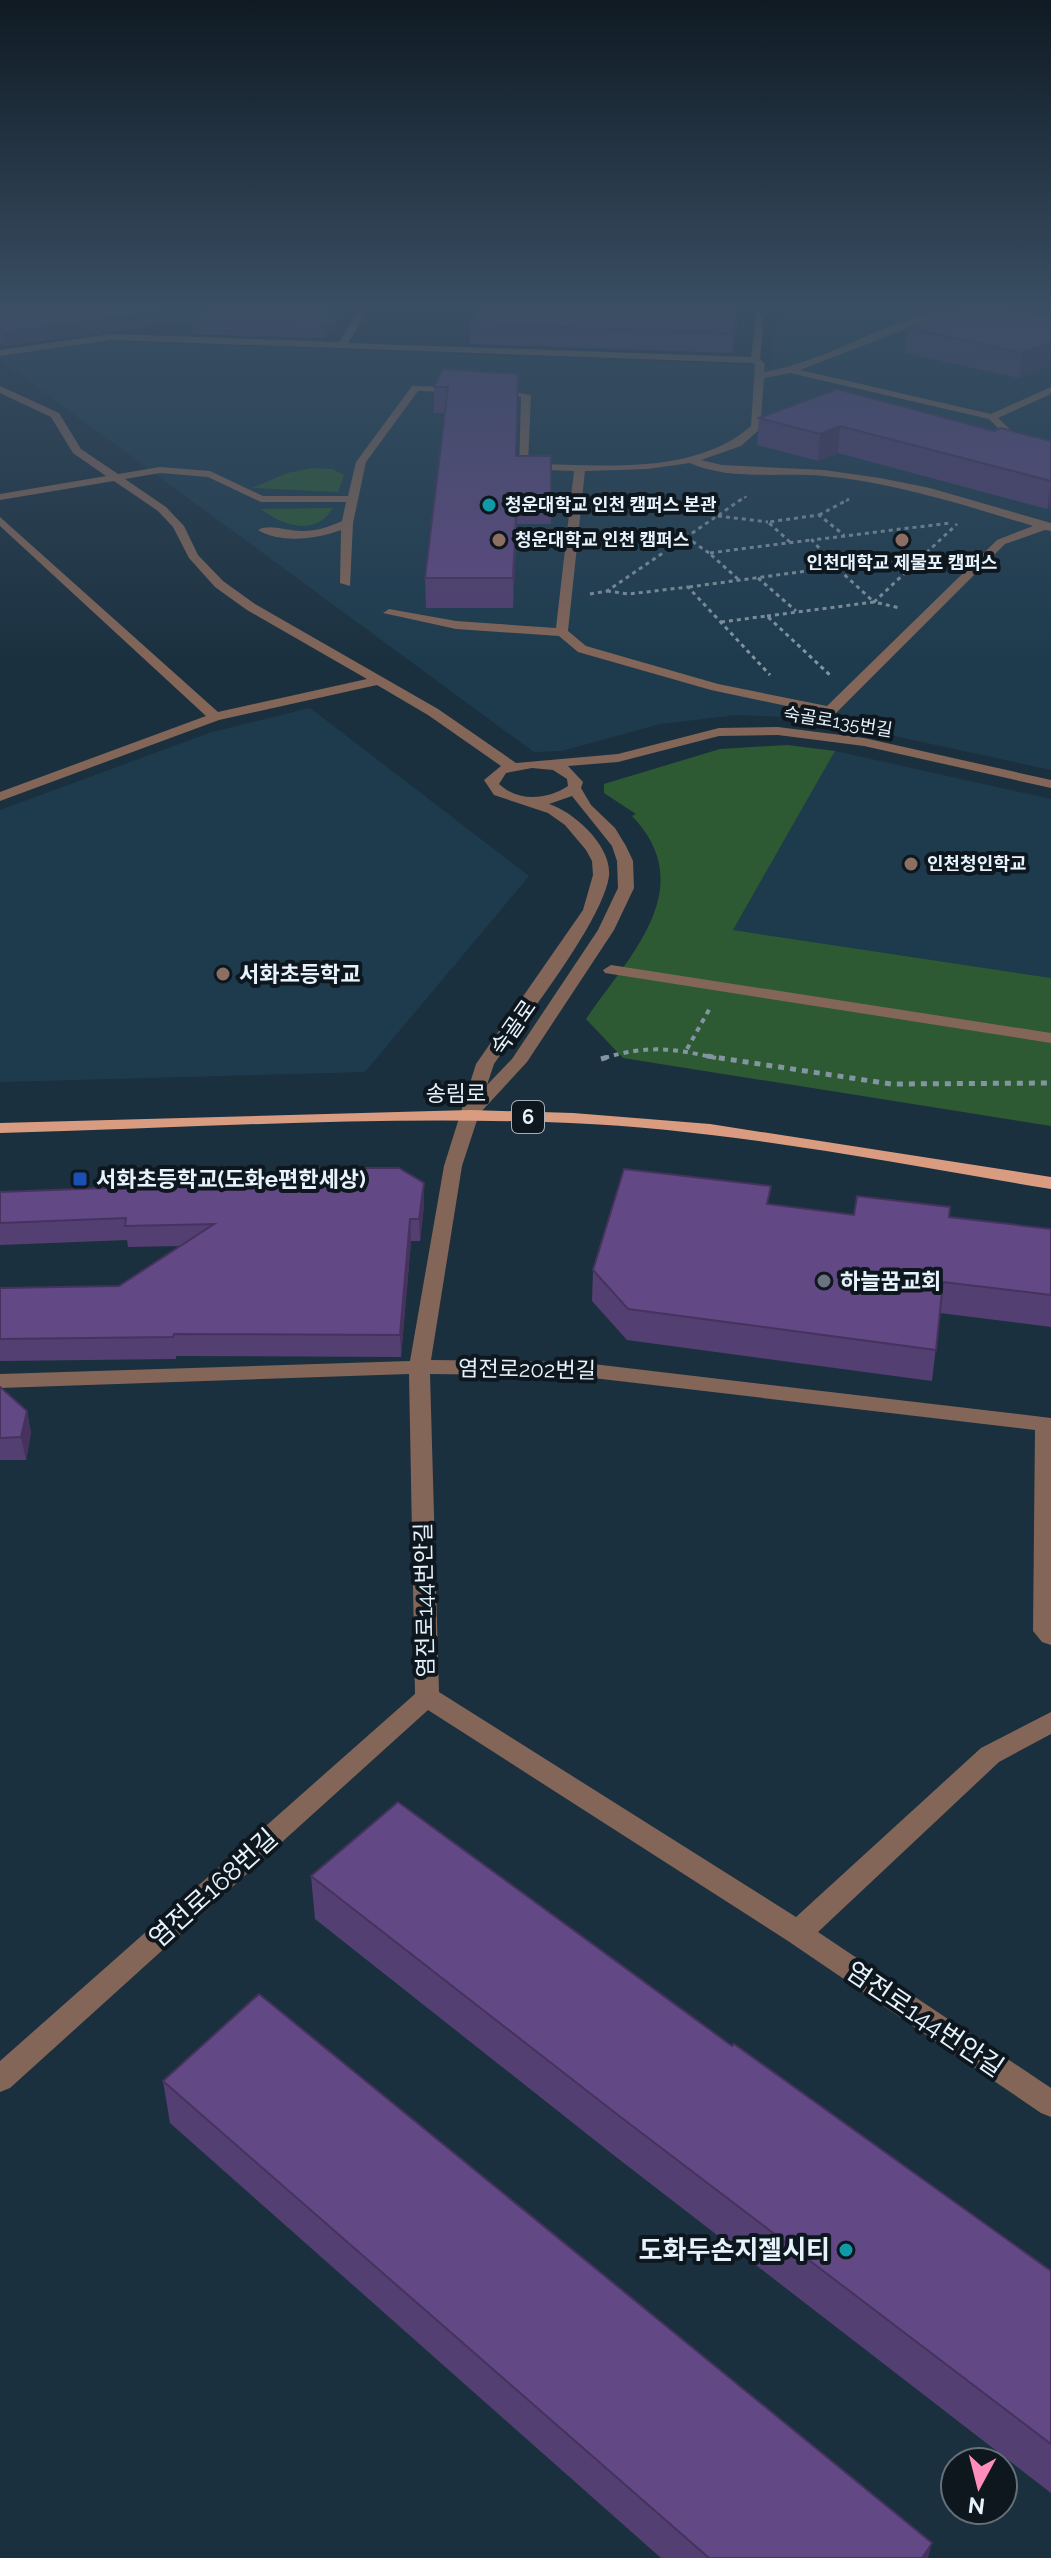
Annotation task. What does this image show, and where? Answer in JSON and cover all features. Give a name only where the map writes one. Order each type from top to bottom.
[{"type":"main road","name":"송림로","points":[[0,1128],[470,1115],[573,1118],[710,1129],[1051,1183]]},
{"type":"street","points":[[60,423],[77,451],[171,517],[193,556],[219,584],[251,607],[381,680],[511,766],[543,764]]},
{"type":"street","points":[[346,583],[347,523],[361,462],[389,423]]},
{"type":"street","points":[[525,423],[523,467],[695,462],[722,468],[824,473],[926,490],[1050,526]]},
{"type":"street","points":[[695,462],[751,434],[756,423]]},
{"type":"street","points":[[996,423],[1015,439],[1051,450]]},
{"type":"street","points":[[562,632],[580,466]]},
{"type":"street","points":[[0,497],[160,470],[210,474],[261,499],[351,499]]},
{"type":"street","points":[[0,520],[215,717]]},
{"type":"street","points":[[264,530],[309,535],[324,533],[347,523]]},
{"type":"street","points":[[808,733],[1001,542],[1050,526]]},
{"type":"street","points":[[389,613],[456,625],[562,632],[582,649],[716,687],[830,711]]},
{"type":"street","points":[[0,797],[215,717],[381,680]]},
{"type":"street","name":"숙골로135번길","points":[[543,764],[618,758],[719,732],[808,733],[1051,784]]},
{"type":"street","name":"숙골로135번길","points":[[575,785],[611,767],[618,758]]},
{"type":"street","name":"숙골로","points":[[470,1115],[518,1062],[606,930],[626,888],[625,861],[610,831],[585,807],[571,773],[543,764]]},
{"type":"street","name":"숙골로","points":[[470,1115],[485,1064],[591,910],[600,887],[600,861],[582,835],[553,810],[503,795],[492,785],[495,775],[511,766]]},
{"type":"street","points":[[525,800],[560,797],[575,785]]},
{"type":"street","points":[[611,970],[1051,1038]]},
{"type":"street","name":"염전로144번안길","points":[[470,1115],[453,1166],[419,1367],[427,1697],[798,1933],[1051,2104]]},
{"type":"street","name":"염전로202번길","points":[[0,1381],[419,1367],[614,1372],[1048,1424]]},
{"type":"street","points":[[1048,1424],[1045,1631],[1051,1636]]},
{"type":"street","name":"염전로168번길","points":[[0,2079],[427,1697]]},
{"type":"street","points":[[798,1933],[990,1755],[1051,1722]]},
{"type":"path","points":[[607,591],[754,491]]},
{"type":"path","points":[[718,516],[768,522],[819,515],[853,497],[838,493]]},
{"type":"path","points":[[819,515],[845,536]]},
{"type":"path","points":[[944,519],[959,522]]},
{"type":"path","points":[[768,522],[791,543]]},
{"type":"path","points":[[709,553],[959,522]]},
{"type":"path","points":[[874,602],[959,522]]},
{"type":"path","points":[[686,537],[739,580]]},
{"type":"path","points":[[812,540],[874,602]]},
{"type":"path","points":[[566,597],[607,591],[629,594],[836,567]]},
{"type":"path","points":[[757,578],[797,612]]},
{"type":"path","points":[[688,587],[779,683]]},
{"type":"path","points":[[721,622],[874,602],[909,610]]},
{"type":"path","points":[[767,616],[834,679],[826,685]]},
{"type":"path","points":[[687,1049],[723,987]]},
{"type":"path","points":[[601,1059],[632,1050],[687,1049],[738,1063],[891,1084],[1051,1083]]},
{"type":"shaded area","points":[[86,423],[1051,423],[1051,770],[839,724],[790,717],[737,715],[660,724],[562,751],[534,752]]},
{"type":"shaded area","name":"서화초등학교","points":[[310,708],[529,876],[365,1072],[0,1082],[0,810],[212,732]]},
{"type":"shaded area","name":"인천청인학교","points":[[835,751],[1051,799],[1051,978],[733,930]]},
{"type":"green space","points":[[312,468],[332,469],[344,475],[338,492],[252,488],[287,473]]},
{"type":"green space","points":[[333,508],[326,517],[308,526],[289,524],[261,509]]},
{"type":"green space","points":[[787,745],[835,751],[733,930],[1051,978],[1051,1126],[623,1058],[586,1019],[638,946],[651,921],[659,895],[660,869],[652,843],[632,816],[636,814],[604,793],[604,784],[720,749]]},
{"type":"building","name":"청운대학교 인천 캠퍼스 본관","points":[[444,423],[517,423],[516,456],[551,456],[551,496],[517,496],[513,578],[425,578]]},
{"type":"building","points":[[779,423],[965,423],[994,431],[1001,428],[1051,441],[1051,481],[840,426],[820,434]]},
{"type":"building","points":[[299,1168],[399,1168],[424,1183],[419,1219],[410,1219],[400,1335],[174,1334],[173,1337],[0,1339],[0,1288],[119,1286],[214,1224],[125,1226],[126,1218],[0,1223],[0,1192],[132,1187],[132,1184],[297,1180]]},
{"type":"building","name":"하늘꿈교회","points":[[624,1169],[771,1186],[767,1204],[854,1215],[857,1196],[950,1207],[949,1217],[1051,1229],[1051,1295],[943,1282],[936,1350],[628,1309],[593,1270]]},
{"type":"building","points":[[0,1387],[27,1411],[21,1437],[0,1438]]},
{"type":"building","points":[[398,1802],[732,2046],[734,2044],[1051,2271],[1051,2444],[618,2115],[311,1876]]},
{"type":"building","points":[[259,1994],[932,2543],[922,2558],[709,2558],[163,2081]]},
{"type":"place","name":"청운대학교 인천 캠퍼스 본관","points":[[489,505]]},
{"type":"place","name":"청운대학교 인천 캠퍼스","points":[[499,540]]},
{"type":"place","name":"인천대학교 제물포 캠퍼스","points":[[902,540]]},
{"type":"place","name":"인천청인학교","points":[[911,864]]},
{"type":"place","name":"서화초등학교","points":[[223,974]]},
{"type":"place","name":"서화초등학교(도화e편한세상)","points":[[80,1179]]},
{"type":"place","name":"하늘꿈교회","points":[[824,1281]]},
{"type":"place","name":"도화두손지젤시티","points":[[846,2250]]}]
